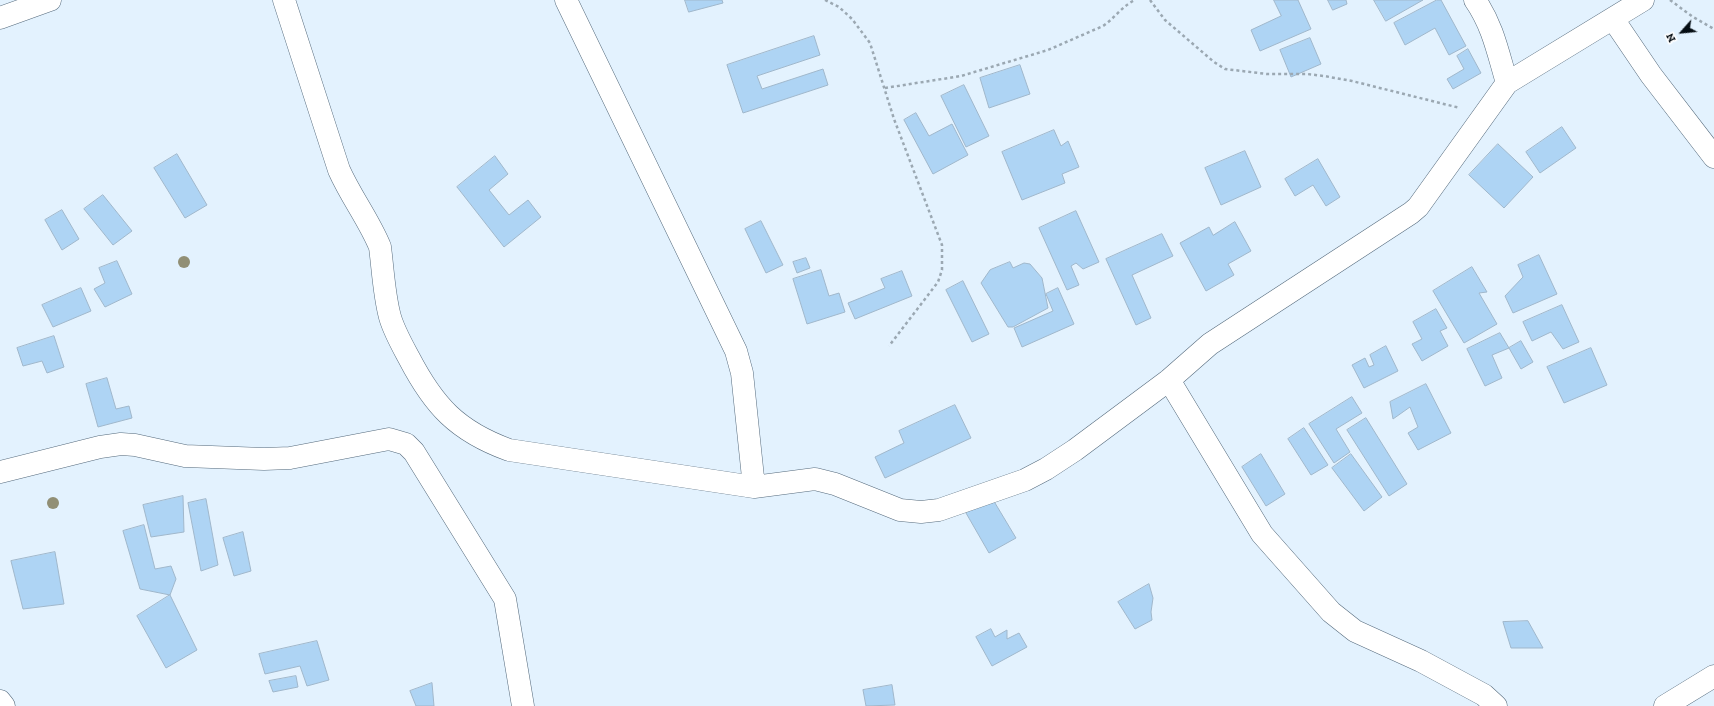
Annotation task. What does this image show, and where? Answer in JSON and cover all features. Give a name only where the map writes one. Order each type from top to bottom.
[{"type":"street","points":[[0,18],[50,0]]},
{"type":"street","points":[[284,0],[339,170],[347,188],[377,238],[380,247],[390,316],[395,332],[434,400],[450,417],[486,441],[509,450],[754,487],[814,479],[835,484],[900,510],[921,512],[939,510],[1025,480],[1046,469],[1075,450],[1169,380],[1210,344],[1418,207],[1507,83],[1643,0]]},
{"type":"street","points":[[566,0],[736,351],[742,373],[754,487]]},
{"type":"street","points":[[1475,0],[1488,21],[1492,31],[1507,83]]},
{"type":"street","points":[[1613,18],[1651,75],[1714,157]]},
{"type":"street","points":[[1169,380],[1262,534],[1332,612],[1355,631],[1421,661],[1484,695],[1496,706]]},
{"type":"street","points":[[0,472],[100,447],[121,444],[135,445],[185,456],[264,459],[290,458],[380,440],[397,440],[406,444],[414,452],[505,600],[523,706]]},
{"type":"street","points":[[1665,706],[1714,676]]},
{"type":"street","points":[[0,701],[4,706]]},
{"type":"path","points":[[825,0],[839,6],[852,19],[870,43],[894,119],[942,245],[942,270],[938,282],[889,346]]},
{"type":"path","points":[[885,88],[955,78],[1048,50],[1110,22],[1122,8],[1135,0]]},
{"type":"path","points":[[1150,0],[1165,20],[1214,62],[1225,69],[1267,74],[1307,74],[1338,78],[1485,114]]},
{"type":"path","points":[[1670,0],[1694,17],[1714,28]]},
{"type":"building","points":[[685,0],[722,0],[723,3],[689,12]]},
{"type":"building","points":[[1274,0],[1298,0],[1311,29],[1260,51],[1251,30],[1281,16]]},
{"type":"building","points":[[1328,0],[1346,0],[1347,4],[1333,10]]},
{"type":"building","points":[[1374,0],[1423,0],[1386,21]]},
{"type":"building","points":[[1437,0],[1441,0],[1466,46],[1449,55],[1435,28],[1405,45],[1394,23]]},
{"type":"building","points":[[814,36],[820,55],[757,76],[762,89],[823,69],[828,85],[743,113],[727,65]]},
{"type":"building","points":[[1310,38],[1321,64],[1291,77],[1280,50]]},
{"type":"building","points":[[1468,49],[1481,73],[1453,89],[1447,79],[1464,69],[1457,56]]},
{"type":"building","points":[[1020,65],[1030,94],[989,108],[980,78]]},
{"type":"building","points":[[964,85],[989,136],[966,147],[941,96]]},
{"type":"building","points":[[916,113],[929,136],[952,124],[968,155],[933,174],[904,120]]},
{"type":"building","points":[[1562,127],[1576,148],[1540,173],[1526,152]]},
{"type":"building","points":[[1054,130],[1061,146],[1068,141],[1079,167],[1062,174],[1065,183],[1022,200],[1002,152]]},
{"type":"building","points":[[1498,144],[1533,177],[1504,208],[1469,175]]},
{"type":"building","points":[[1245,151],[1261,187],[1221,205],[1205,168]]},
{"type":"building","points":[[177,154],[207,205],[185,218],[154,168]]},
{"type":"building","points":[[495,156],[508,174],[489,190],[509,215],[528,200],[541,217],[504,247],[457,187]]},
{"type":"building","points":[[1318,159],[1340,197],[1326,206],[1313,185],[1295,196],[1285,179]]},
{"type":"building","points":[[103,195],[132,231],[113,245],[84,209]]},
{"type":"building","points":[[62,210],[79,239],[62,250],[45,220]]},
{"type":"building","points":[[1076,211],[1099,262],[1083,269],[1076,263],[1071,266],[1079,285],[1067,290],[1039,228]]},
{"type":"building","points":[[761,221],[783,265],[766,273],[745,229]]},
{"type":"building","points":[[1235,222],[1251,251],[1228,264],[1234,275],[1206,291],[1180,243],[1209,227],[1213,235]]},
{"type":"building","points":[[1162,234],[1173,256],[1132,275],[1151,318],[1136,325],[1106,259]]},
{"type":"building","points":[[1539,255],[1557,294],[1513,313],[1505,296],[1523,277],[1518,265]]},
{"type":"building","points":[[806,258],[810,268],[797,273],[793,262]]},
{"type":"building","points":[[117,261],[132,294],[105,307],[94,289],[105,283],[99,268]]},
{"type":"building","points":[[1010,262],[1013,268],[1024,263],[1030,264],[1042,278],[1048,308],[1013,327],[1008,327],[981,283],[990,270]]},
{"type":"building","points":[[1472,267],[1487,292],[1479,293],[1497,324],[1464,343],[1433,291]]},
{"type":"building","points":[[821,270],[829,296],[839,293],[845,312],[807,324],[793,279]]},
{"type":"building","points":[[902,271],[912,296],[855,319],[848,303],[885,288],[881,279]]},
{"type":"building","points":[[963,281],[989,334],[972,342],[946,290]]},
{"type":"building","points":[[81,288],[91,311],[53,327],[42,305]]},
{"type":"building","points":[[1058,288],[1074,324],[1022,347],[1014,328],[1053,311],[1046,294]]},
{"type":"building","points":[[1562,305],[1579,342],[1563,349],[1551,332],[1532,341],[1523,322]]},
{"type":"building","points":[[1436,309],[1447,328],[1440,331],[1448,346],[1422,361],[1412,344],[1422,339],[1413,322]]},
{"type":"building","points":[[1500,333],[1509,348],[1492,355],[1502,378],[1485,386],[1467,349]]},
{"type":"building","points":[[54,336],[64,367],[47,373],[42,361],[23,366],[17,348]]},
{"type":"building","points":[[1521,341],[1533,362],[1521,369],[1509,348]]},
{"type":"building","points":[[1386,346],[1398,371],[1364,388],[1352,365],[1365,358],[1369,367],[1374,365],[1370,355]]},
{"type":"building","points":[[1591,348],[1607,385],[1564,403],[1547,367]]},
{"type":"building","points":[[107,378],[116,409],[129,406],[132,418],[98,427],[86,384]]},
{"type":"building","points":[[1426,384],[1451,433],[1418,450],[1408,433],[1418,427],[1410,407],[1393,419],[1390,402]]},
{"type":"building","points":[[1352,397],[1362,413],[1336,429],[1350,452],[1334,463],[1309,424]]},
{"type":"building","points":[[955,405],[971,438],[885,478],[875,457],[904,443],[899,431]]},
{"type":"building","points":[[1366,418],[1407,484],[1389,496],[1347,430]]},
{"type":"building","points":[[1304,428],[1328,465],[1311,475],[1288,439]]},
{"type":"building","points":[[1261,454],[1285,494],[1266,506],[1242,467]]},
{"type":"building","points":[[1351,454],[1382,497],[1364,511],[1332,468]]},
{"type":"building","points":[[183,496],[184,532],[151,537],[143,505]]},
{"type":"building","points":[[992,498],[1016,538],[989,553],[966,513]]},
{"type":"building","points":[[206,499],[218,565],[201,571],[188,503]]},
{"type":"building","points":[[144,525],[155,569],[171,566],[176,579],[170,595],[140,589],[123,531]]},
{"type":"building","points":[[243,532],[251,571],[234,576],[223,538]]},
{"type":"building","points":[[55,552],[64,604],[23,609],[11,561]]},
{"type":"building","points":[[1149,584],[1153,598],[1151,612],[1152,620],[1135,629],[1118,602]]},
{"type":"building","points":[[170,595],[197,650],[166,668],[137,616]]},
{"type":"building","points":[[1528,621],[1543,648],[1511,648],[1503,622]]},
{"type":"building","points":[[991,629],[995,637],[1007,630],[1007,639],[1019,633],[1027,647],[992,666],[976,637]]},
{"type":"building","points":[[317,641],[329,680],[307,686],[300,666],[265,674],[259,654]]},
{"type":"building","points":[[296,676],[298,687],[273,692],[269,681]]},
{"type":"building","points":[[432,683],[434,706],[416,706],[410,691]]},
{"type":"building","points":[[892,685],[895,705],[866,706],[863,690]]}]
